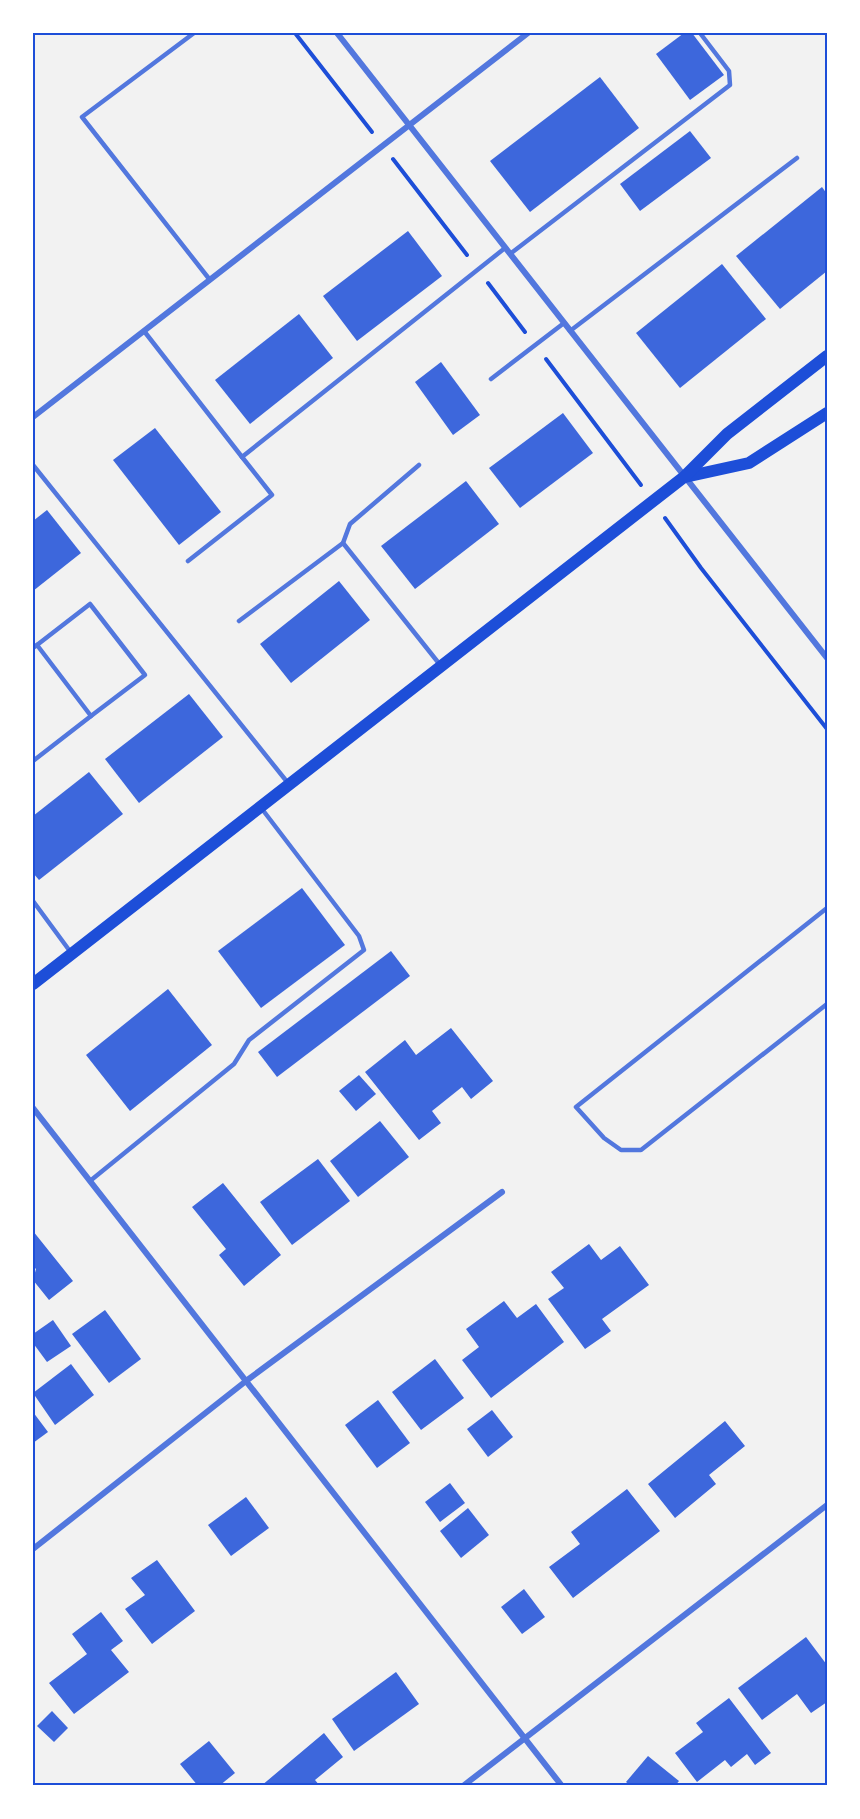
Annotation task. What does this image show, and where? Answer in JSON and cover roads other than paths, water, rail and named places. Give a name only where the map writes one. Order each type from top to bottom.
[{"type":"main road","points":[[33,984],[684,477],[727,434],[827,356]]},
{"type":"main road","points":[[684,477],[749,463],[827,413]]},
{"type":"street","points":[[337,33],[827,658]]},
{"type":"street","points":[[33,417],[528,33]]},
{"type":"street","points":[[33,1108],[562,1786]]},
{"type":"street","points":[[33,1549],[246,1381],[502,1192]]},
{"type":"street","points":[[463,1786],[827,1505]]},
{"type":"lane","points":[[194,33],[82,117],[210,280]]},
{"type":"lane","points":[[510,254],[730,85],[729,70],[700,33]]},
{"type":"lane","points":[[570,331],[796,158]]},
{"type":"lane","points":[[242,458],[505,248]]},
{"type":"lane","points":[[491,379],[564,323]]},
{"type":"lane","points":[[144,331],[272,495],[188,561]]},
{"type":"lane","points":[[33,465],[289,784]]},
{"type":"lane","points":[[239,621],[343,543],[350,524],[419,465]]},
{"type":"lane","points":[[343,543],[441,666]]},
{"type":"lane","points":[[33,761],[145,675],[90,604],[35,646],[91,716]]},
{"type":"lane","points":[[90,1181],[234,1064],[249,1040],[363,950],[359,936],[260,807]]},
{"type":"lane","points":[[33,901],[72,954]]},
{"type":"lane","points":[[827,908],[576,1107],[604,1138],[621,1150],[641,1150],[827,1004]]}]
